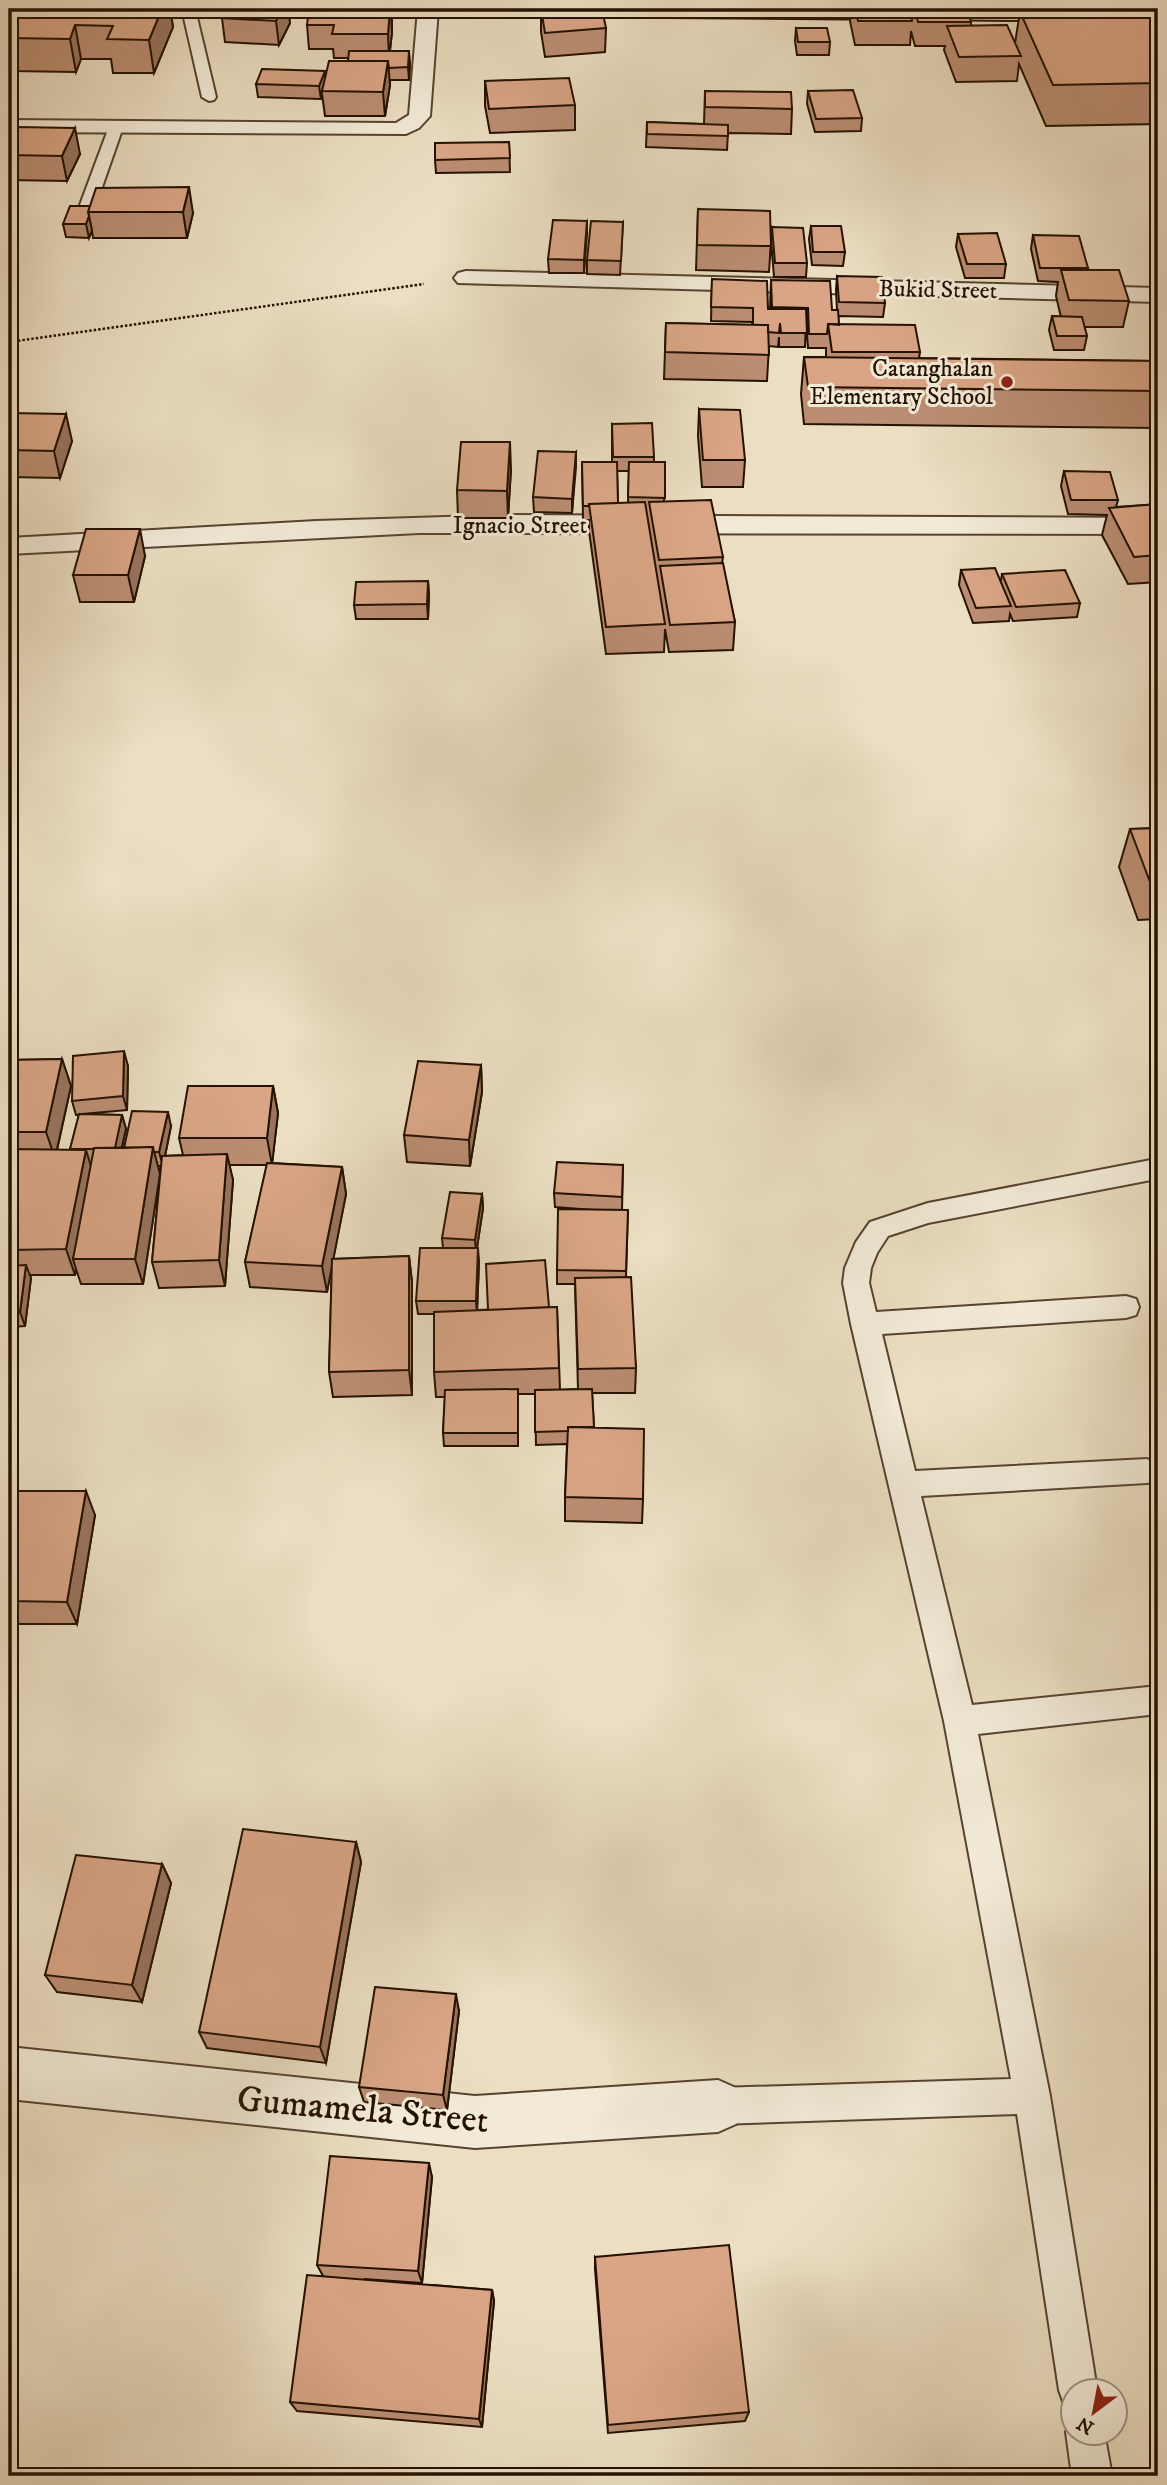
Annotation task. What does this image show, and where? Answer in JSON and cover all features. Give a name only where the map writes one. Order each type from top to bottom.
[{"type":"street","points":[[402,9],[1158,15]]},
{"type":"street","points":[[9,126],[398,129],[412,124],[419,116],[428,9]]},
{"type":"street","name":"Bukid Street","points":[[466,278],[1158,295]]},
{"type":"street","name":"Ignacio Street","points":[[9,546],[419,525],[1031,528],[1158,526]]},
{"type":"street","name":"Gumamela Street","points":[[9,2073],[475,2123],[718,2106]]},
{"type":"lane","points":[[188,9],[209,97]]},
{"type":"lane","points":[[85,213],[116,127]]},
{"type":"lane","points":[[1076,2376],[1032,2095],[960,1721],[856,1283],[858,1268],[870,1239],[880,1229],[928,1213],[1151,1170]]},
{"type":"lane","points":[[865,1324],[1126,1307]]},
{"type":"lane","points":[[905,1484],[1147,1471]]},
{"type":"lane","points":[[960,1721],[1158,1700]]},
{"type":"lane","points":[[718,2106],[1032,2095]]},
{"type":"lane","points":[[1087,2446],[1092,2476]]},
{"type":"path","points":[[9,342],[466,278]]},
{"type":"building","points":[[20,9],[162,9],[149,40],[107,39],[113,26],[75,25],[70,39],[9,38],[9,29]]},
{"type":"building","points":[[227,9],[282,9],[276,21],[222,18]]},
{"type":"building","points":[[309,9],[390,9],[388,34],[332,34],[334,25],[307,25]]},
{"type":"building","points":[[541,9],[602,9],[606,28],[545,33]]},
{"type":"building","points":[[855,9],[910,9],[912,21],[858,21]]},
{"type":"building","points":[[915,9],[967,9],[971,22],[918,22]]},
{"type":"building","points":[[1067,9],[1158,9],[1158,10],[1068,11]]},
{"type":"building","points":[[1158,10],[1158,83],[1053,85],[1020,12]]},
{"type":"building","points":[[1007,25],[1021,56],[959,57],[947,26]]},
{"type":"building","points":[[796,28],[827,28],[830,42],[798,42]]},
{"type":"building","points":[[349,51],[409,51],[408,67],[389,68],[388,61],[348,61]]},
{"type":"building","points":[[329,61],[388,61],[383,92],[322,91]]},
{"type":"building","points":[[262,69],[325,71],[319,86],[256,84]]},
{"type":"building","points":[[569,78],[575,105],[489,109],[485,81]]},
{"type":"building","points":[[853,90],[862,118],[816,119],[808,91]]},
{"type":"building","points":[[705,91],[791,92],[792,109],[705,107]]},
{"type":"building","points":[[647,122],[728,125],[728,136],[647,134]]},
{"type":"building","points":[[16,127],[75,128],[62,156],[9,155],[9,141]]},
{"type":"building","points":[[509,142],[510,158],[435,160],[435,143]]},
{"type":"building","points":[[189,187],[183,212],[88,212],[96,188]]},
{"type":"building","points":[[70,206],[90,206],[86,224],[63,224]]},
{"type":"building","points":[[698,209],[770,211],[771,246],[697,245]]},
{"type":"building","points":[[553,220],[587,221],[584,260],[548,259]]},
{"type":"building","points":[[591,221],[623,222],[621,261],[587,260]]},
{"type":"building","points":[[811,226],[841,226],[845,252],[813,252]]},
{"type":"building","points":[[772,227],[803,228],[807,263],[775,263]]},
{"type":"building","points":[[997,233],[1006,264],[967,264],[958,234]]},
{"type":"building","points":[[1033,235],[1079,236],[1088,268],[1040,268]]},
{"type":"building","points":[[1061,270],[1119,270],[1129,301],[1069,300]]},
{"type":"building","points":[[837,276],[882,277],[885,303],[839,302]]},
{"type":"building","points":[[712,279],[767,281],[768,309],[806,309],[807,333],[781,333],[780,323],[779,333],[768,332],[768,325],[753,325],[753,308],[711,307]]},
{"type":"building","points":[[771,280],[830,281],[832,310],[838,310],[839,325],[828,324],[827,334],[809,334],[808,308],[772,307]]},
{"type":"building","points":[[1052,316],[1082,317],[1087,336],[1057,336]]},
{"type":"building","points":[[666,323],[768,325],[769,355],[665,352]]},
{"type":"building","points":[[828,324],[915,325],[920,352],[832,352]]},
{"type":"building","points":[[804,357],[1158,361],[1158,391],[808,387]]},
{"type":"building","points":[[699,409],[740,410],[745,460],[703,460]]},
{"type":"building","points":[[9,413],[66,414],[54,451],[9,450]]},
{"type":"building","points":[[652,423],[654,457],[613,457],[612,424]]},
{"type":"building","points":[[461,442],[510,442],[507,491],[457,490]]},
{"type":"building","points":[[538,451],[576,452],[572,499],[533,497]]},
{"type":"building","points":[[582,462],[617,462],[618,503],[583,506]]},
{"type":"building","points":[[629,462],[665,462],[665,498],[628,497]]},
{"type":"building","points":[[1064,471],[1110,472],[1118,500],[1071,500]]},
{"type":"building","points":[[711,500],[723,557],[659,560],[649,502]]},
{"type":"building","points":[[645,502],[665,624],[606,627],[589,504]]},
{"type":"building","points":[[1158,504],[1158,555],[1134,557],[1109,508]]},
{"type":"building","points":[[86,529],[140,529],[128,575],[73,575]]},
{"type":"building","points":[[723,563],[735,622],[670,625],[660,566]]},
{"type":"building","points":[[995,568],[1011,606],[976,608],[961,570]]},
{"type":"building","points":[[1065,570],[1080,603],[1016,607],[1002,574]]},
{"type":"building","points":[[428,581],[427,604],[354,605],[356,582]]},
{"type":"building","points":[[1158,828],[1158,882],[1150,882],[1130,829]]},
{"type":"building","points":[[124,1051],[123,1096],[72,1101],[73,1056]]},
{"type":"building","points":[[62,1059],[46,1132],[9,1132],[9,1060]]},
{"type":"building","points":[[418,1061],[481,1065],[469,1140],[404,1135]]},
{"type":"building","points":[[188,1086],[273,1086],[267,1138],[179,1138]]},
{"type":"building","points":[[132,1111],[168,1112],[159,1152],[154,1152],[153,1147],[124,1148]]},
{"type":"building","points":[[79,1114],[122,1115],[115,1148],[70,1149]]},
{"type":"building","points":[[153,1147],[135,1259],[73,1259],[94,1148]]},
{"type":"building","points":[[11,1149],[86,1150],[66,1249],[9,1250]]},
{"type":"building","points":[[227,1154],[219,1260],[152,1262],[162,1156]]},
{"type":"building","points":[[557,1162],[623,1165],[622,1197],[554,1193]]},
{"type":"building","points":[[267,1163],[342,1167],[322,1266],[245,1262]]},
{"type":"building","points":[[450,1192],[482,1194],[475,1240],[442,1238]]},
{"type":"building","points":[[558,1209],[628,1210],[626,1271],[557,1270]]},
{"type":"building","points":[[420,1248],[478,1248],[476,1301],[416,1301]]},
{"type":"building","points":[[409,1256],[409,1370],[329,1372],[332,1259]]},
{"type":"building","points":[[545,1260],[549,1307],[488,1310],[486,1264]]},
{"type":"building","points":[[26,1265],[20,1312],[9,1313],[9,1266]]},
{"type":"building","points":[[631,1277],[636,1368],[578,1369],[575,1278]]},
{"type":"building","points":[[557,1307],[559,1368],[434,1372],[434,1312]]},
{"type":"building","points":[[518,1389],[518,1433],[443,1433],[445,1390]]},
{"type":"building","points":[[592,1389],[594,1427],[568,1427],[568,1431],[535,1432],[535,1390]]},
{"type":"building","points":[[568,1427],[644,1429],[643,1499],[565,1497]]},
{"type":"building","points":[[9,1491],[86,1491],[67,1602],[9,1601]]},
{"type":"building","points":[[243,1829],[356,1842],[320,2047],[199,2032]]},
{"type":"building","points":[[76,1855],[162,1864],[132,1985],[45,1975]]},
{"type":"building","points":[[375,1987],[456,1994],[443,2095],[359,2087]]},
{"type":"building","points":[[330,2156],[429,2163],[418,2271],[317,2265]]},
{"type":"building","points":[[729,2245],[749,2412],[608,2425],[595,2257]]},
{"type":"building","points":[[307,2275],[492,2290],[479,2419],[290,2402]]},
{"type":"place","name":"Catanghalan Elementary School","points":[[1007,382]]}]
